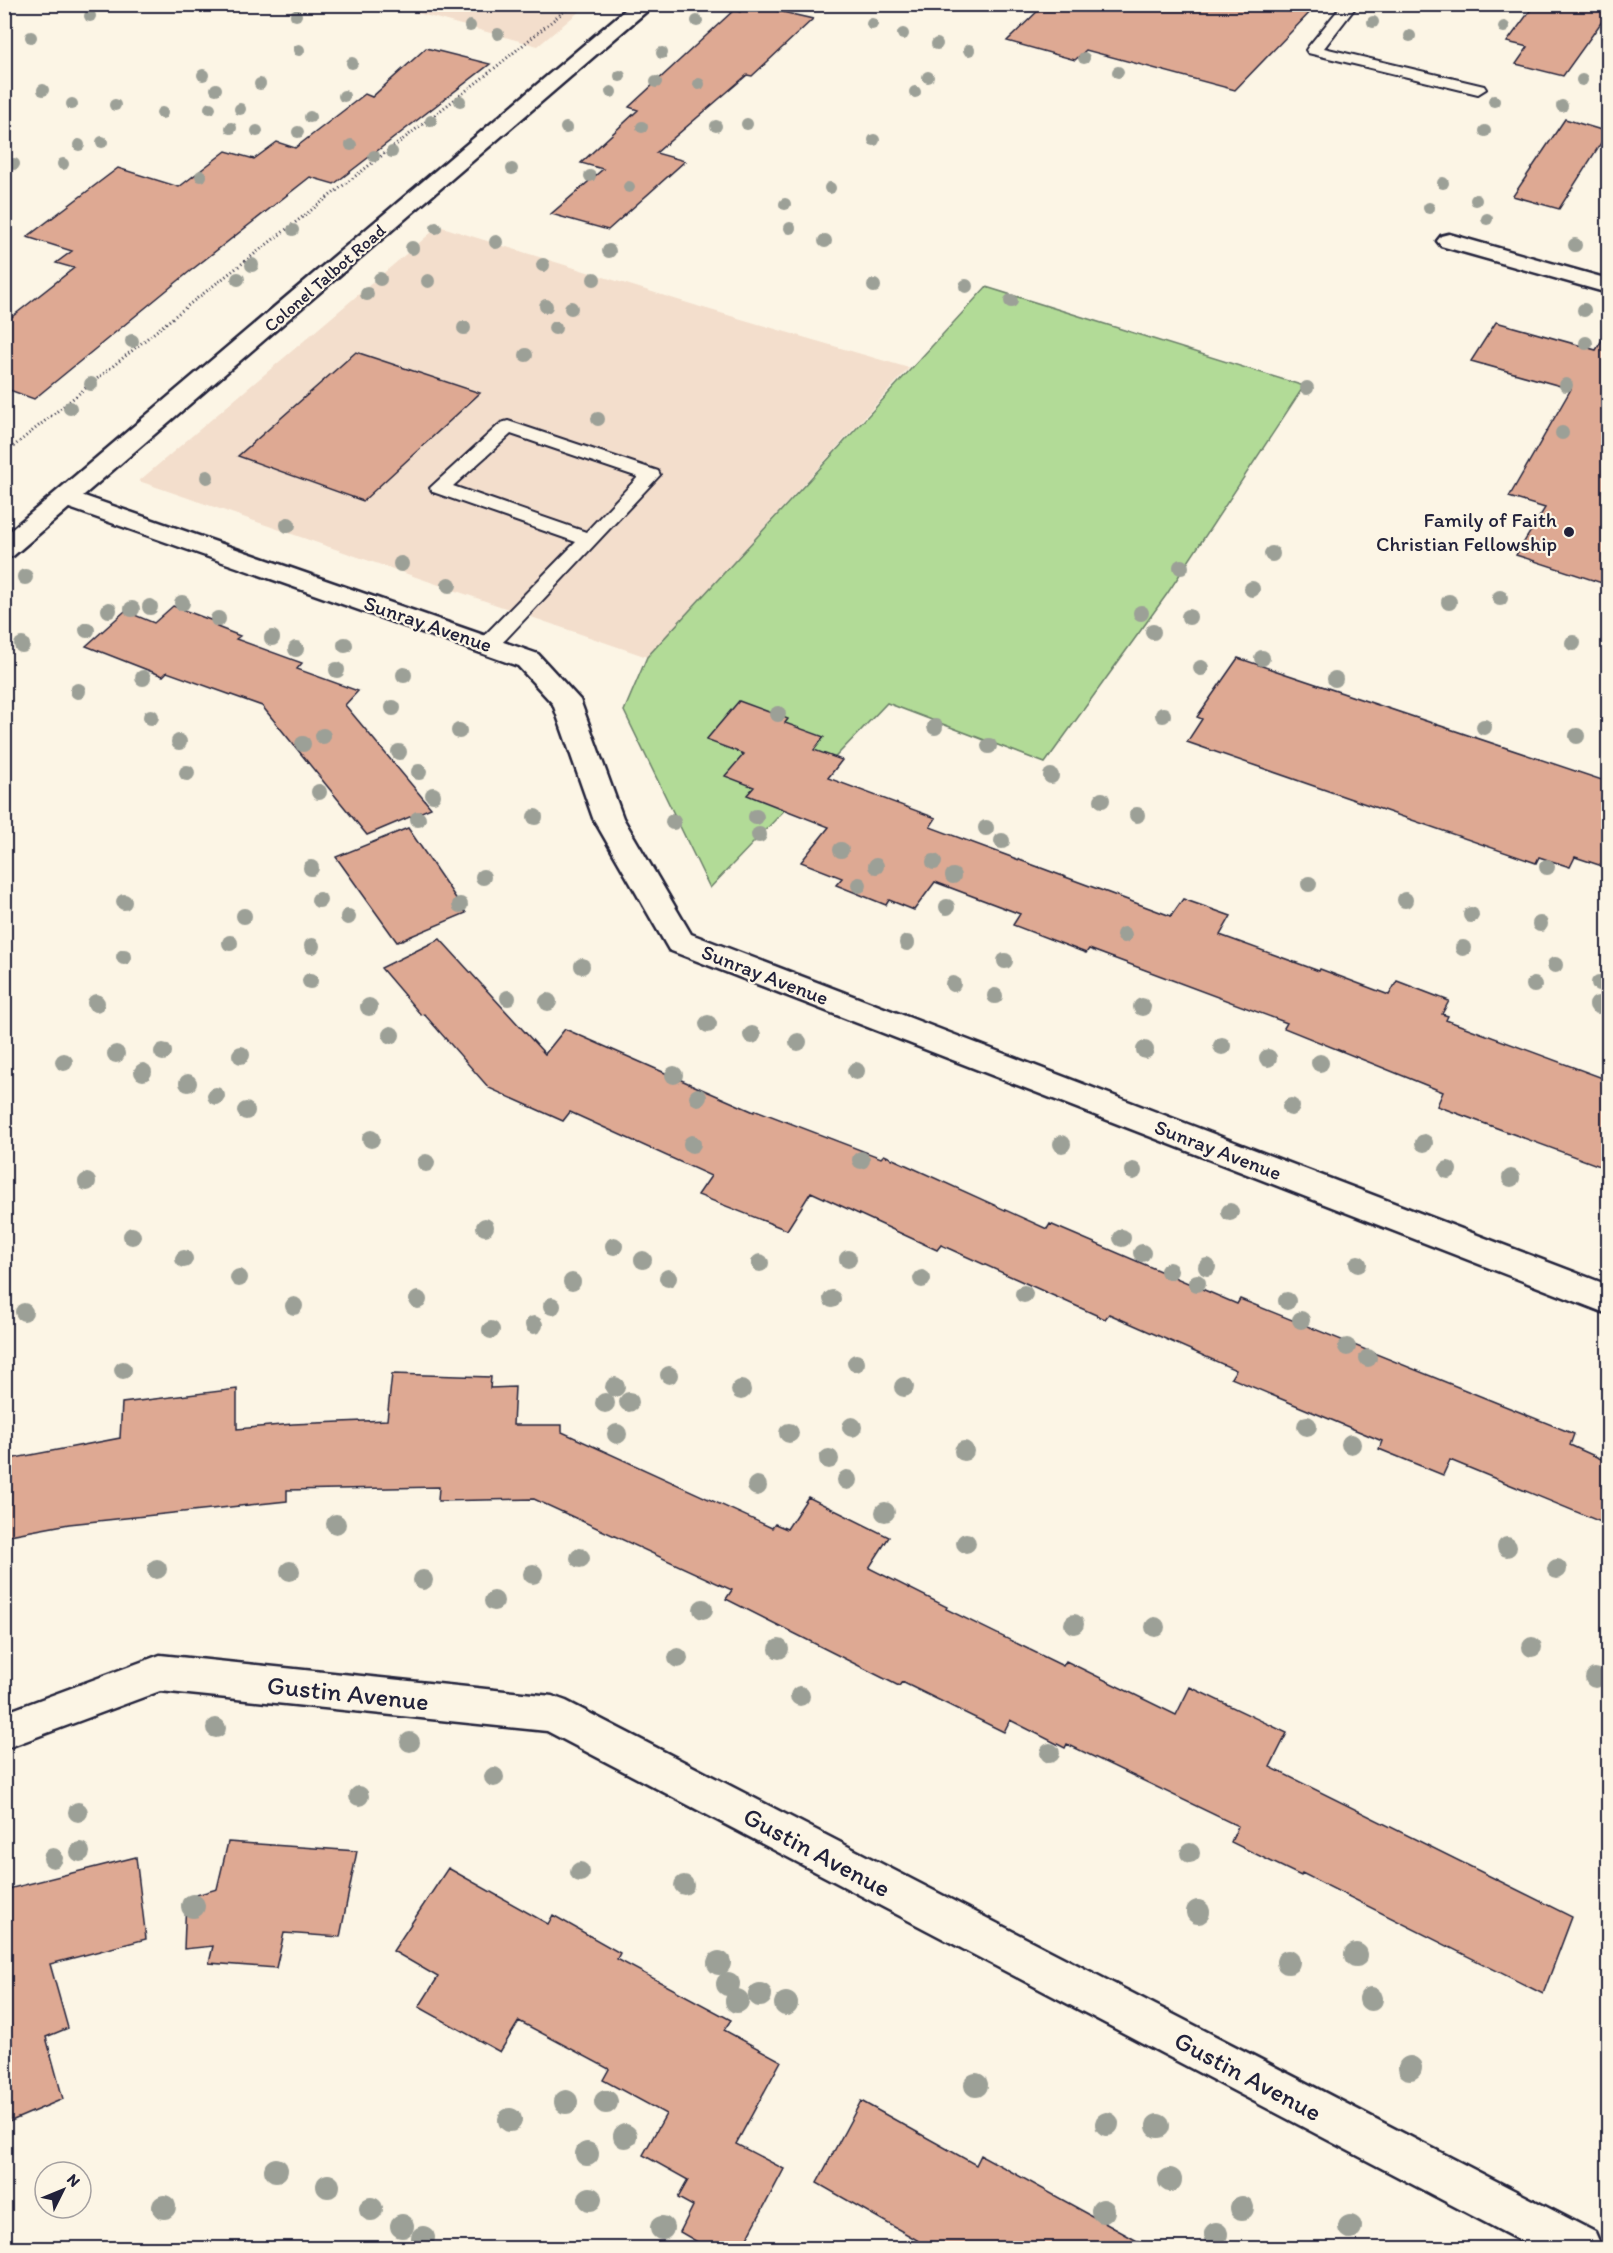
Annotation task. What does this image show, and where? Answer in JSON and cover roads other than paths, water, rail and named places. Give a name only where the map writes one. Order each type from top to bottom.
[{"type":"street","name":"Colonel Talbot Road","points":[[4,550],[645,4]]},
{"type":"street","points":[[1449,241],[1608,286]]},
{"type":"street","name":"Sunray Avenue","points":[[67,498],[528,660],[566,700],[608,818],[680,942],[1608,1300]]},
{"type":"street","name":"Gustin Avenue","points":[[4,1731],[160,1673],[552,1713],[1579,2248]]},
{"type":"lane","points":[[1351,4],[1314,50],[1478,89]]},
{"type":"lane","points":[[487,645],[590,540],[651,475],[508,427],[440,488],[590,540]]},
{"type":"place","name":"Family of Faith Christian Fellowship","points":[[1569,532]]}]
